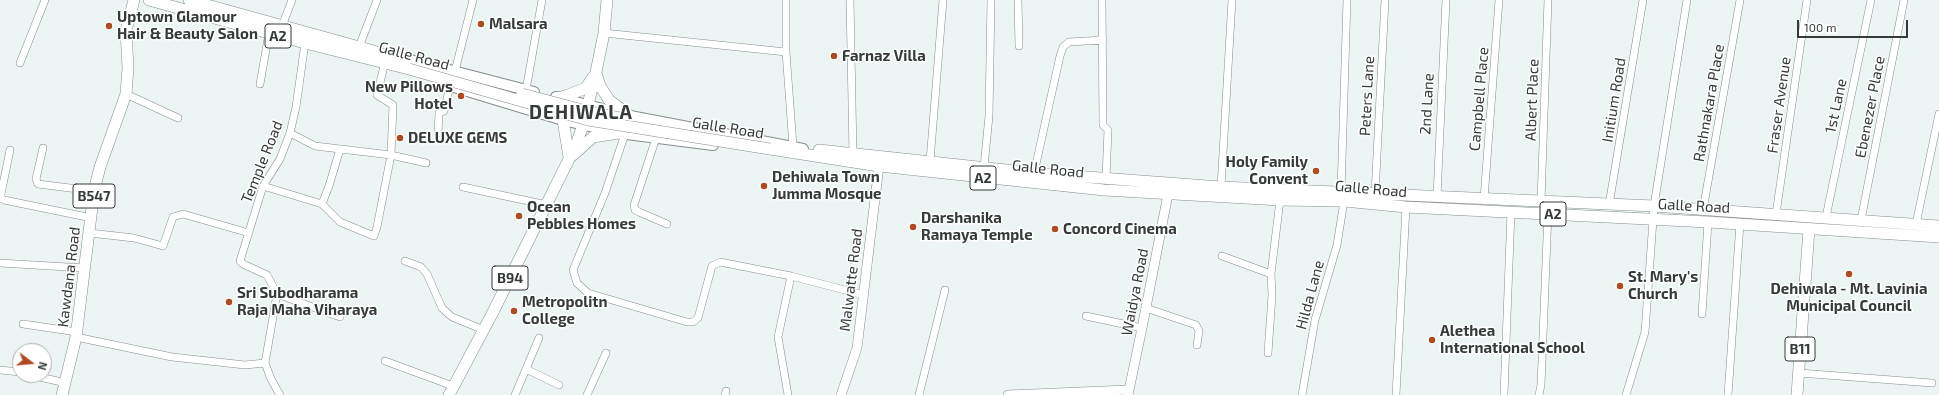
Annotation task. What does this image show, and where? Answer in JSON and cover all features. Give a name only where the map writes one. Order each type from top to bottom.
[{"type":"main road","name":"Kawdana Road","points":[[62,395],[76,335],[92,218],[94,191],[100,167],[126,94],[128,68],[126,30],[134,0]]},
{"type":"main road","name":"Galle Road","points":[[149,0],[305,43],[366,52]]},
{"type":"main road","name":"Galle Road","points":[[189,0],[204,2],[588,120],[770,148],[930,161],[1034,173],[1343,196],[1406,207],[1740,223],[1939,237]]},
{"type":"main road","points":[[583,125],[604,33],[607,0]]},
{"type":"main road","points":[[366,52],[384,66],[563,120],[622,134],[660,139],[798,150]]},
{"type":"main road","points":[[366,52],[455,71],[630,116],[798,150]]},
{"type":"main road","points":[[558,98],[568,96],[586,88],[596,72]]},
{"type":"main road","points":[[596,72],[600,86],[609,100],[630,116]]},
{"type":"main road","points":[[533,111],[540,103],[539,93]]},
{"type":"main road","points":[[563,120],[570,159]]},
{"type":"main road","points":[[660,139],[662,125],[666,123]]},
{"type":"main road","name":"B94","points":[[452,392],[570,159],[583,125]]},
{"type":"main road","points":[[570,159],[594,138],[622,134]]},
{"type":"main road","name":"Galle Road","points":[[798,150],[879,166],[1097,189],[1168,194],[1280,200],[1375,194],[1436,196],[1654,206],[1939,226]]},
{"type":"main road","name":"B11","points":[[1797,395],[1809,229]]},
{"type":"street","points":[[20,63],[45,0]]},
{"type":"street","points":[[282,26],[292,0]]},
{"type":"street","points":[[366,52],[377,0]]},
{"type":"street","points":[[455,71],[473,0]]},
{"type":"street","points":[[526,90],[542,0]]},
{"type":"street","points":[[786,0],[786,52],[798,150]]},
{"type":"street","points":[[850,0],[853,154]]},
{"type":"street","points":[[930,161],[943,0]]},
{"type":"street","points":[[984,167],[989,116],[991,0]]},
{"type":"street","points":[[1018,0],[1019,46]]},
{"type":"street","points":[[1102,0],[1103,125],[1108,130],[1106,178]]},
{"type":"street","points":[[1221,187],[1232,0]]},
{"type":"street","name":"Hilda Lane","points":[[1302,395],[1315,320],[1337,245],[1343,196],[1347,0]]},
{"type":"street","name":"Peters Lane","points":[[1375,194],[1385,0]]},
{"type":"street","name":"2nd Lane","points":[[1435,209],[1446,0]]},
{"type":"street","name":"Campbell Place","points":[[1484,199],[1499,0]]},
{"type":"street","name":"Albert Place","points":[[1541,201],[1548,0]]},
{"type":"street","name":"Initium Road","points":[[1609,205],[1643,0]]},
{"type":"street","points":[[1626,395],[1645,332],[1652,219],[1687,0]]},
{"type":"street","name":"Rathnakara Place","points":[[1703,210],[1740,0]]},
{"type":"street","name":"Fraser Avenue","points":[[1776,214],[1807,0]]},
{"type":"street","name":"1st Lane","points":[[1826,217],[1871,0]]},
{"type":"street","name":"Ebenezer Place","points":[[1861,220],[1904,0]]},
{"type":"street","points":[[260,84],[269,33]]},
{"type":"street","points":[[604,33],[786,52]]},
{"type":"street","points":[[1034,173],[1063,47],[1068,42],[1102,40]]},
{"type":"street","name":"Temple Road","points":[[277,294],[267,275],[243,264],[240,261],[263,186],[280,159],[290,133],[296,107],[305,43]]},
{"type":"street","points":[[263,186],[322,204],[340,222],[374,236],[391,154],[393,105],[377,95],[384,66]]},
{"type":"street","points":[[438,133],[439,113],[444,111],[450,86]]},
{"type":"street","points":[[126,94],[178,118]]},
{"type":"street","points":[[1916,224],[1939,114]]},
{"type":"street","points":[[290,133],[314,146],[391,154],[426,162]]},
{"type":"street","points":[[622,134],[605,193],[573,270],[577,283],[588,293],[687,322],[693,322],[698,318],[712,266],[720,262],[791,276],[864,295]]},
{"type":"street","points":[[660,139],[634,205],[635,210],[667,224]]},
{"type":"street","points":[[43,148],[36,179],[38,184],[94,191]]},
{"type":"street","points":[[322,204],[340,149]]},
{"type":"street","points":[[10,150],[1,194],[4,200],[92,218]]},
{"type":"street","name":"Malwatte Road","points":[[841,395],[857,348],[879,166]]},
{"type":"street","name":"Waidya Road","points":[[1128,393],[1170,183]]},
{"type":"street","points":[[463,188],[547,205]]},
{"type":"street","points":[[1268,353],[1272,295],[1271,274],[1280,200]]},
{"type":"street","points":[[1396,395],[1406,207]]},
{"type":"street","points":[[1504,395],[1511,212]]},
{"type":"street","points":[[1539,395],[1542,384],[1548,213]]},
{"type":"street","points":[[90,233],[134,238],[164,246],[172,217],[184,214],[249,233]]},
{"type":"street","points":[[1702,314],[1708,222]]},
{"type":"street","points":[[1728,395],[1740,223]]},
{"type":"street","points":[[1222,256],[1271,274]]},
{"type":"street","points":[[405,261],[421,267],[427,274],[442,308],[452,317],[484,330]]},
{"type":"street","points":[[0,263],[85,268]]},
{"type":"street","points":[[788,395],[778,337],[791,276]]},
{"type":"street","points":[[919,395],[945,290]]},
{"type":"street","points":[[280,395],[271,379],[265,363],[277,294],[340,318]]},
{"type":"street","points":[[1146,308],[1196,325],[1199,331],[1197,345]]},
{"type":"street","points":[[1086,316],[1142,328]]},
{"type":"street","points":[[23,324],[172,357],[245,365],[265,363]]},
{"type":"street","points":[[515,395],[539,338]]},
{"type":"street","points":[[587,395],[606,353]]},
{"type":"street","points":[[385,361],[452,392]]},
{"type":"street","points":[[526,369],[559,385]]},
{"type":"street","points":[[0,370],[12,371]]},
{"type":"street","points":[[1798,373],[1932,384]]},
{"type":"street","points":[[52,380],[66,383]]},
{"type":"street","points":[[1008,395],[1128,393]]},
{"type":"place","name":"Malsara","points":[[481,24]]},
{"type":"place","name":"Uptown Glamour Hair & Beauty Salon","points":[[109,26]]},
{"type":"place","name":"Farnaz Villa","points":[[834,56]]},
{"type":"place","name":"New Pillows Hotel","points":[[461,96]]},
{"type":"place","name":"DELUXE GEMS","points":[[400,138]]},
{"type":"place","name":"Holy Family Convent","points":[[1316,171]]},
{"type":"place","name":"Dehiwala Town Jumma Mosque","points":[[764,186]]},
{"type":"place","name":"Ocean Pebbles Homes","points":[[519,216]]},
{"type":"place","name":"Darshanika Ramaya Temple","points":[[913,227]]},
{"type":"place","name":"Concord Cinema","points":[[1055,229]]},
{"type":"place","name":"Dehiwala - Mt. Lavinia Municipal Council","points":[[1849,274]]},
{"type":"place","name":"St. Mary's Church","points":[[1620,286]]},
{"type":"place","name":"Sri Subodharama Raja Maha Viharaya","points":[[229,302]]},
{"type":"place","name":"Metropolitn College","points":[[514,311]]},
{"type":"place","name":"Alethea International School","points":[[1432,340]]},
{"type":"district","name":"DEHIWALA","points":[[581,113]]}]
